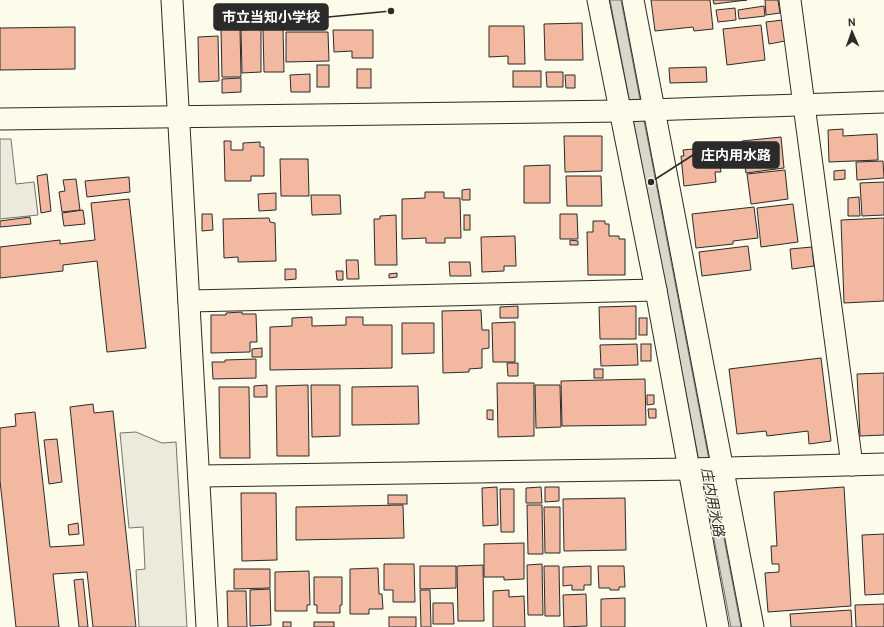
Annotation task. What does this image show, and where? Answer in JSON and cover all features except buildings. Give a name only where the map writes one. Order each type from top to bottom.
[{"type":"street","points":[[172,0],[207,627]]},
{"type":"street","points":[[598,0],[637,110],[706,469],[718,627]]},
{"type":"street","points":[[633,0],[637,110],[656,290],[706,469],[753,627]]},
{"type":"street","points":[[790,0],[852,465]]},
{"type":"street","points":[[0,119],[637,110],[884,102]]},
{"type":"street","points":[[189,301],[656,290]]},
{"type":"street","points":[[199,476],[706,469],[884,464]]},
{"type":"shaded area","points":[[0,139],[11,139],[16,184],[34,182],[38,215],[0,219]]},
{"type":"shaded area","points":[[136,432],[162,443],[176,442],[187,627],[139,627],[136,570],[145,569],[143,527],[129,528],[120,433]]},
{"type":"water","points":[[610,0],[621,0],[741,627],[731,627]]},
{"type":"place","name":"市立当知小学校","points":[[391,11]]},
{"type":"place","name":"庄内用水路","points":[[651,182]]}]
